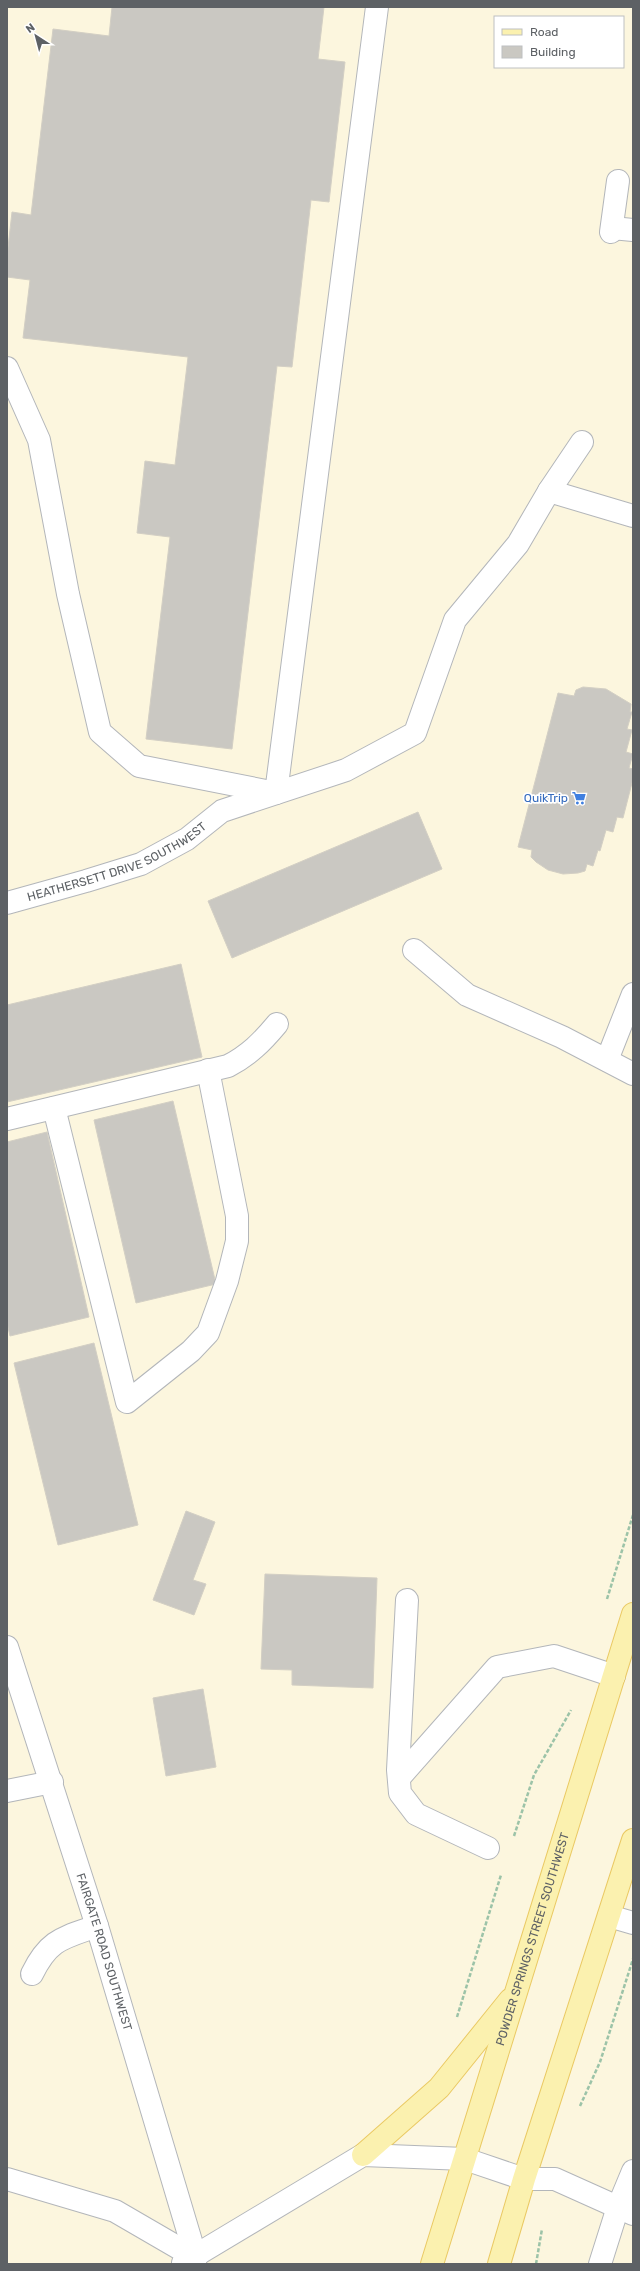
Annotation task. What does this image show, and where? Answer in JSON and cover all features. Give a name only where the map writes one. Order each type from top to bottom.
[{"type":"main road","name":"POWDER SPRINGS STREET SOUTHWEST","points":[[432,2264],[633,1614]]},
{"type":"main road","points":[[499,2264],[524,2179],[633,1840]]},
{"type":"main road","points":[[363,2155],[439,2088],[518,1989]]},
{"type":"street","points":[[7,368],[38,440],[68,594],[100,732],[139,766],[276,792],[377,7]]},
{"type":"street","points":[[619,230],[623,188]]},
{"type":"street","name":"HEATHERSETT DRIVE SOUTHWEST","points":[[7,903],[86,882],[141,864],[187,839],[222,811],[346,770],[415,733],[455,620],[518,544],[549,490],[582,442]]},
{"type":"street","points":[[549,490],[633,516]]},
{"type":"street","points":[[414,950],[467,996],[562,1038],[633,1074]]},
{"type":"street","points":[[607,1060],[633,994]]},
{"type":"street","points":[[7,1119],[228,1066],[245,1057],[259,1046],[277,1024]]},
{"type":"street","points":[[54,1108],[127,1402],[191,1351],[208,1333],[227,1281],[237,1241],[237,1216],[208,1070]]},
{"type":"street","points":[[407,1600],[398,1746],[400,1793],[416,1814],[488,1848]]},
{"type":"street","name":"FAIRGATE ROAD SOUTHWEST","points":[[7,1647],[52,1782],[97,1926],[189,2261]]},
{"type":"street","points":[[399,1778],[497,1667],[554,1656],[614,1676]]},
{"type":"street","points":[[7,1791],[52,1782]]},
{"type":"street","points":[[608,1916],[633,1923]]},
{"type":"street","points":[[32,1974],[40,1957],[51,1945],[64,1937],[97,1926]]},
{"type":"street","points":[[7,2179],[115,2211],[189,2261],[363,2155],[465,2159],[524,2179],[555,2179],[625,2211]]},
{"type":"street","points":[[600,2264],[625,2211],[633,2171]]},
{"type":"path","points":[[605,1605],[633,1515]]},
{"type":"path","points":[[512,1842],[534,1775],[573,1707]]},
{"type":"path","points":[[460,2010],[502,1872]]},
{"type":"path","points":[[579,2109],[600,2062],[633,1959]]},
{"type":"path","points":[[536,2264],[543,2221]]},
{"type":"shaded area","points":[[7,7],[633,7],[633,2264],[7,2264]]},
{"type":"building","points":[[112,7],[324,7],[318,59],[345,62],[329,202],[311,200],[292,367],[277,366],[232,749],[146,739],[170,537],[137,533],[145,461],[175,465],[188,357],[23,338],[30,280],[7,277],[7,256],[12,212],[31,215],[53,29],[109,36]]},
{"type":"building","name":"QuikTrip","points":[[583,687],[606,689],[631,704],[630,712],[632,712],[627,729],[632,730],[626,752],[633,754],[629,768],[633,769],[633,779],[623,818],[617,817],[613,832],[606,830],[600,851],[598,850],[593,866],[587,864],[585,871],[563,874],[548,870],[536,862],[531,857],[532,850],[518,847],[558,693],[574,696],[576,690]]},
{"type":"building","points":[[418,812],[442,869],[232,958],[208,901]]},
{"type":"building","points":[[181,964],[202,1057],[7,1102],[7,1005]]},
{"type":"building","points":[[173,1101],[216,1284],[136,1303],[94,1120]]},
{"type":"building","points":[[47,1132],[89,1317],[10,1336],[7,1323],[7,1142]]},
{"type":"building","points":[[94,1343],[138,1525],[58,1545],[14,1363]]},
{"type":"building","points":[[186,1511],[215,1522],[193,1580],[206,1584],[194,1615],[153,1600]]},
{"type":"building","points":[[265,1574],[377,1578],[373,1688],[292,1685],[292,1670],[261,1669]]},
{"type":"building","points":[[203,1689],[216,1767],[166,1776],[153,1698]]},
{"type":"place","name":"QuikTrip","points":[[579,798]]}]
